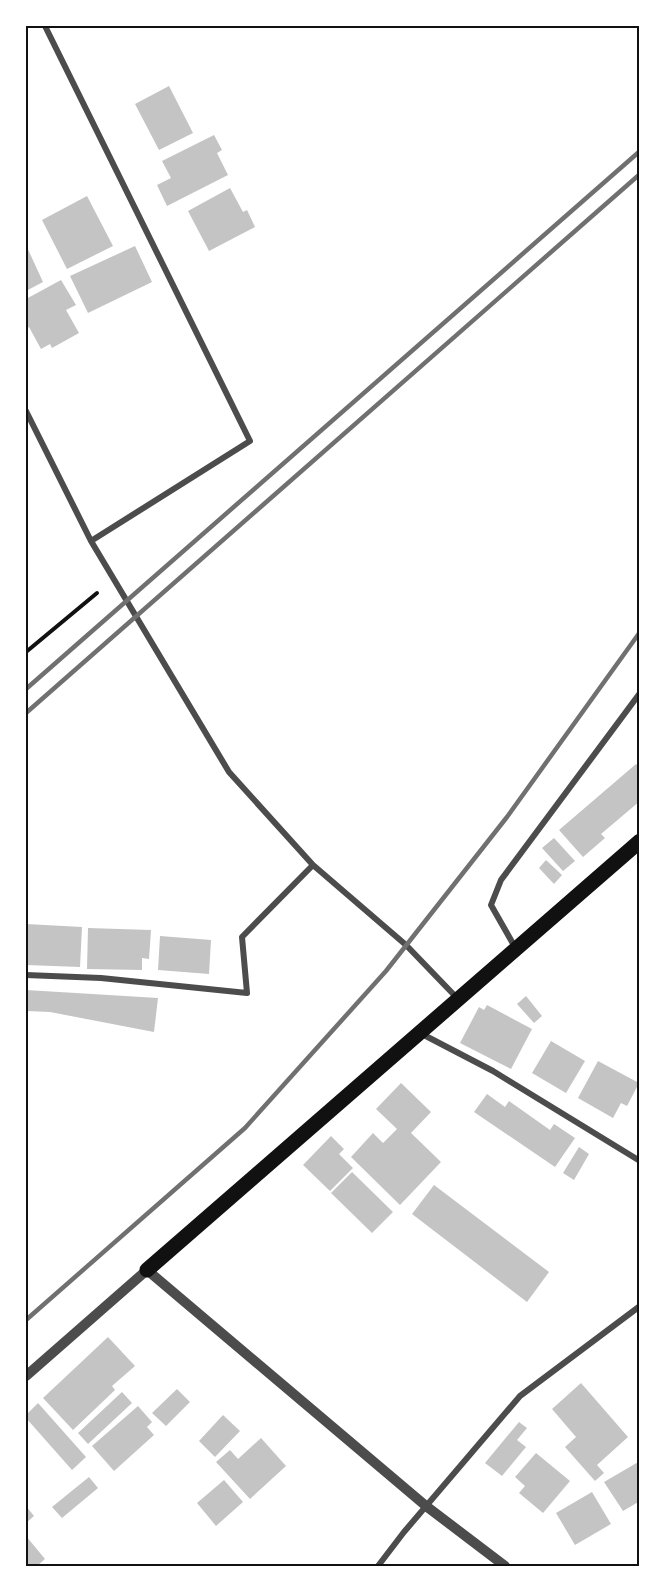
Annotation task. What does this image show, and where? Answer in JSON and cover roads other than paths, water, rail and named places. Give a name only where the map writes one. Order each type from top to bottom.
[{"type":"main road","points":[[147,1270],[639,841]]},
{"type":"street","points":[[45,26],[250,441],[91,541]]},
{"type":"street","points":[[26,411],[91,541],[229,772],[313,865],[406,945],[458,999]]},
{"type":"street","points":[[516,949],[490,905],[501,880],[639,693]]},
{"type":"street","points":[[26,975],[101,978],[248,993],[242,937],[313,865]]},
{"type":"street","points":[[419,1033],[494,1071],[639,1161]]},
{"type":"street","points":[[26,1376],[147,1270],[426,1506],[505,1566]]},
{"type":"street","points":[[378,1566],[404,1532],[520,1396],[639,1306]]},
{"type":"railway","points":[[26,689],[640,151]]},
{"type":"railway","points":[[26,713],[640,174]]},
{"type":"railway","points":[[26,1320],[245,1128],[386,971],[507,817],[640,632]]}]
